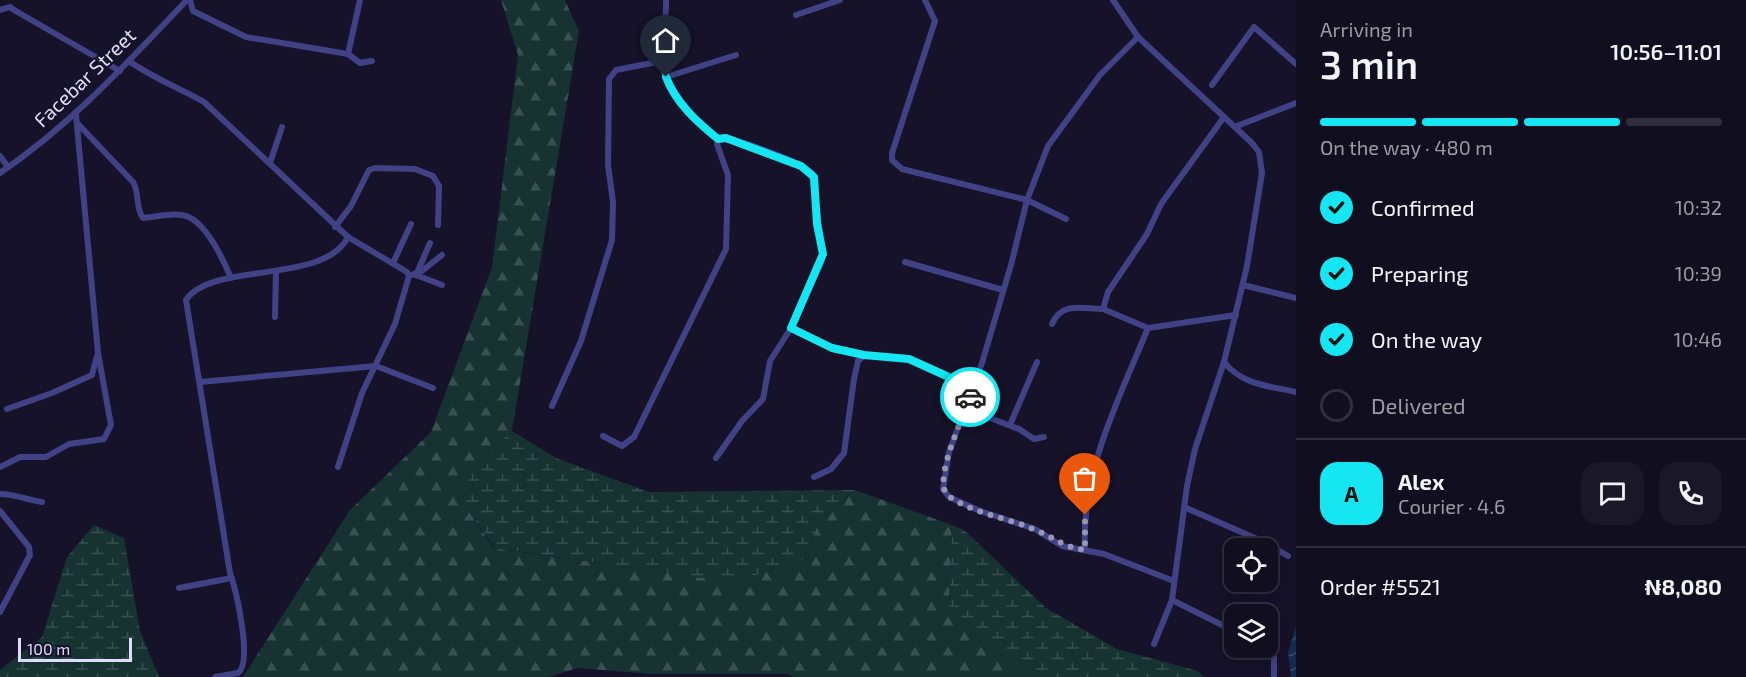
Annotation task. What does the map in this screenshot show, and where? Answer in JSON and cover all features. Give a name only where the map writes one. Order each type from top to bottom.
[{"type":"street","points":[[189,0],[193,11],[246,37],[348,54],[360,63],[372,61]]},
{"type":"street","name":"Facebar Street","points":[[0,172],[76,115],[189,0]]},
{"type":"street","points":[[348,54],[360,0]]},
{"type":"street","points":[[666,0],[662,61],[666,77],[672,92],[682,105],[718,139]]},
{"type":"street","points":[[796,15],[840,0]]},
{"type":"street","points":[[926,0],[935,21],[891,153],[892,159],[902,170],[1027,200],[1066,219]]},
{"type":"street","points":[[1113,0],[1138,37],[1252,142],[1261,162],[1243,285],[1224,362],[1195,449],[1184,507],[1172,600],[1154,644]]},
{"type":"street","points":[[0,10],[10,7],[120,70]]},
{"type":"street","points":[[1212,85],[1251,28],[1256,29],[1296,64]]},
{"type":"street","points":[[1138,37],[1100,75],[1048,146],[1027,200],[973,388],[949,452],[943,482],[946,494],[980,511],[1035,529],[1062,546],[1085,550],[1174,581]]},
{"type":"street","points":[[666,77],[736,55]]},
{"type":"street","points":[[129,61],[161,82],[183,90],[204,102],[348,237],[412,276],[442,285]]},
{"type":"street","points":[[552,406],[581,341],[612,240],[613,202],[608,165],[609,79],[616,70],[662,61]]},
{"type":"street","points":[[1237,126],[1296,103]]},
{"type":"street","points":[[0,467],[20,457],[46,457],[69,444],[100,440],[108,436],[111,425],[98,353],[76,115]]},
{"type":"street","points":[[1103,309],[1108,292],[1147,234],[1161,204],[1224,117]]},
{"type":"street","points":[[78,124],[133,182],[138,192],[139,211],[143,218],[179,214],[192,219],[221,254],[231,278]]},
{"type":"street","points":[[270,163],[282,127]]},
{"type":"street","points":[[716,458],[742,421],[763,399],[770,361],[791,328],[823,254],[817,224],[814,177],[801,166],[726,138],[718,139]]},
{"type":"street","points":[[603,436],[622,446],[631,442],[726,249],[728,175],[717,144],[718,139]]},
{"type":"street","points":[[0,156],[8,167]]},
{"type":"street","points":[[335,226],[351,206],[369,170],[375,168],[415,169],[433,176],[439,186],[438,225]]},
{"type":"street","points":[[393,263],[411,224]]},
{"type":"street","points":[[215,677],[238,673],[244,663],[237,591],[232,578],[186,300],[196,290],[231,278],[319,261],[339,252],[348,237]]},
{"type":"street","points":[[338,467],[362,393],[395,324],[412,276],[430,243]]},
{"type":"street","points":[[412,276],[442,255]]},
{"type":"street","points":[[905,262],[1003,290]]},
{"type":"street","points":[[275,317],[276,271]]},
{"type":"street","points":[[1243,285],[1296,298]]},
{"type":"street","points":[[1052,324],[1056,315],[1069,307],[1103,309],[1148,328],[1236,315]]},
{"type":"street","points":[[791,328],[825,345],[855,353],[909,359],[973,388]]},
{"type":"street","points":[[1085,550],[1085,515],[1097,452],[1148,328]]},
{"type":"street","points":[[7,409],[52,393],[92,375],[98,353]]},
{"type":"street","points":[[814,477],[831,469],[844,453],[858,361],[855,353]]},
{"type":"street","points":[[858,361],[864,355]]},
{"type":"street","points":[[1010,425],[1037,362]]},
{"type":"street","points":[[1224,362],[1239,377],[1249,382],[1296,392]]},
{"type":"street","points":[[200,382],[376,366],[433,388]]},
{"type":"street","points":[[966,408],[1010,425],[1034,439],[1044,437]]},
{"type":"street","points":[[0,494],[15,494],[42,502]]},
{"type":"street","points":[[1184,507],[1264,542],[1288,556]]},
{"type":"street","points":[[0,511],[29,547],[30,555],[0,612]]},
{"type":"street","points":[[179,588],[232,578]]},
{"type":"street","points":[[1172,600],[1224,626]]},
{"type":"street","points":[[1274,658],[1274,677]]},
{"type":"green space","points":[[501,0],[565,0],[579,31],[512,431],[472,467],[462,502],[494,548],[732,582],[802,561],[819,522],[855,490],[952,525],[949,607],[963,629],[1034,677],[795,677],[787,674],[651,674],[578,668],[548,677],[243,677],[350,510],[431,432],[492,267],[518,55]]},
{"type":"green space","points":[[512,431],[556,458],[649,492],[855,490],[819,522],[802,561],[732,582],[495,548],[462,502],[472,467]]},
{"type":"green space","points":[[94,525],[124,538],[140,631],[159,677],[0,677],[0,670],[42,637],[67,557]]},
{"type":"green space","points":[[952,525],[964,530],[1046,608],[1117,649],[1198,671],[1204,677],[1034,677],[963,629],[949,607]]},
{"type":"water","points":[[1296,627],[1296,677],[1291,677],[1288,652]]},
{"type":"way so far","points":[[970,397],[949,452],[943,482],[946,494],[980,511],[1035,529],[1062,546],[1085,550],[1085,515]]},
{"type":"route","points":[[666,77],[672,92],[682,105],[718,139],[726,138],[801,166],[814,177],[815,209],[823,254],[791,328],[832,348],[864,355],[909,359],[973,388],[970,397]]}]
